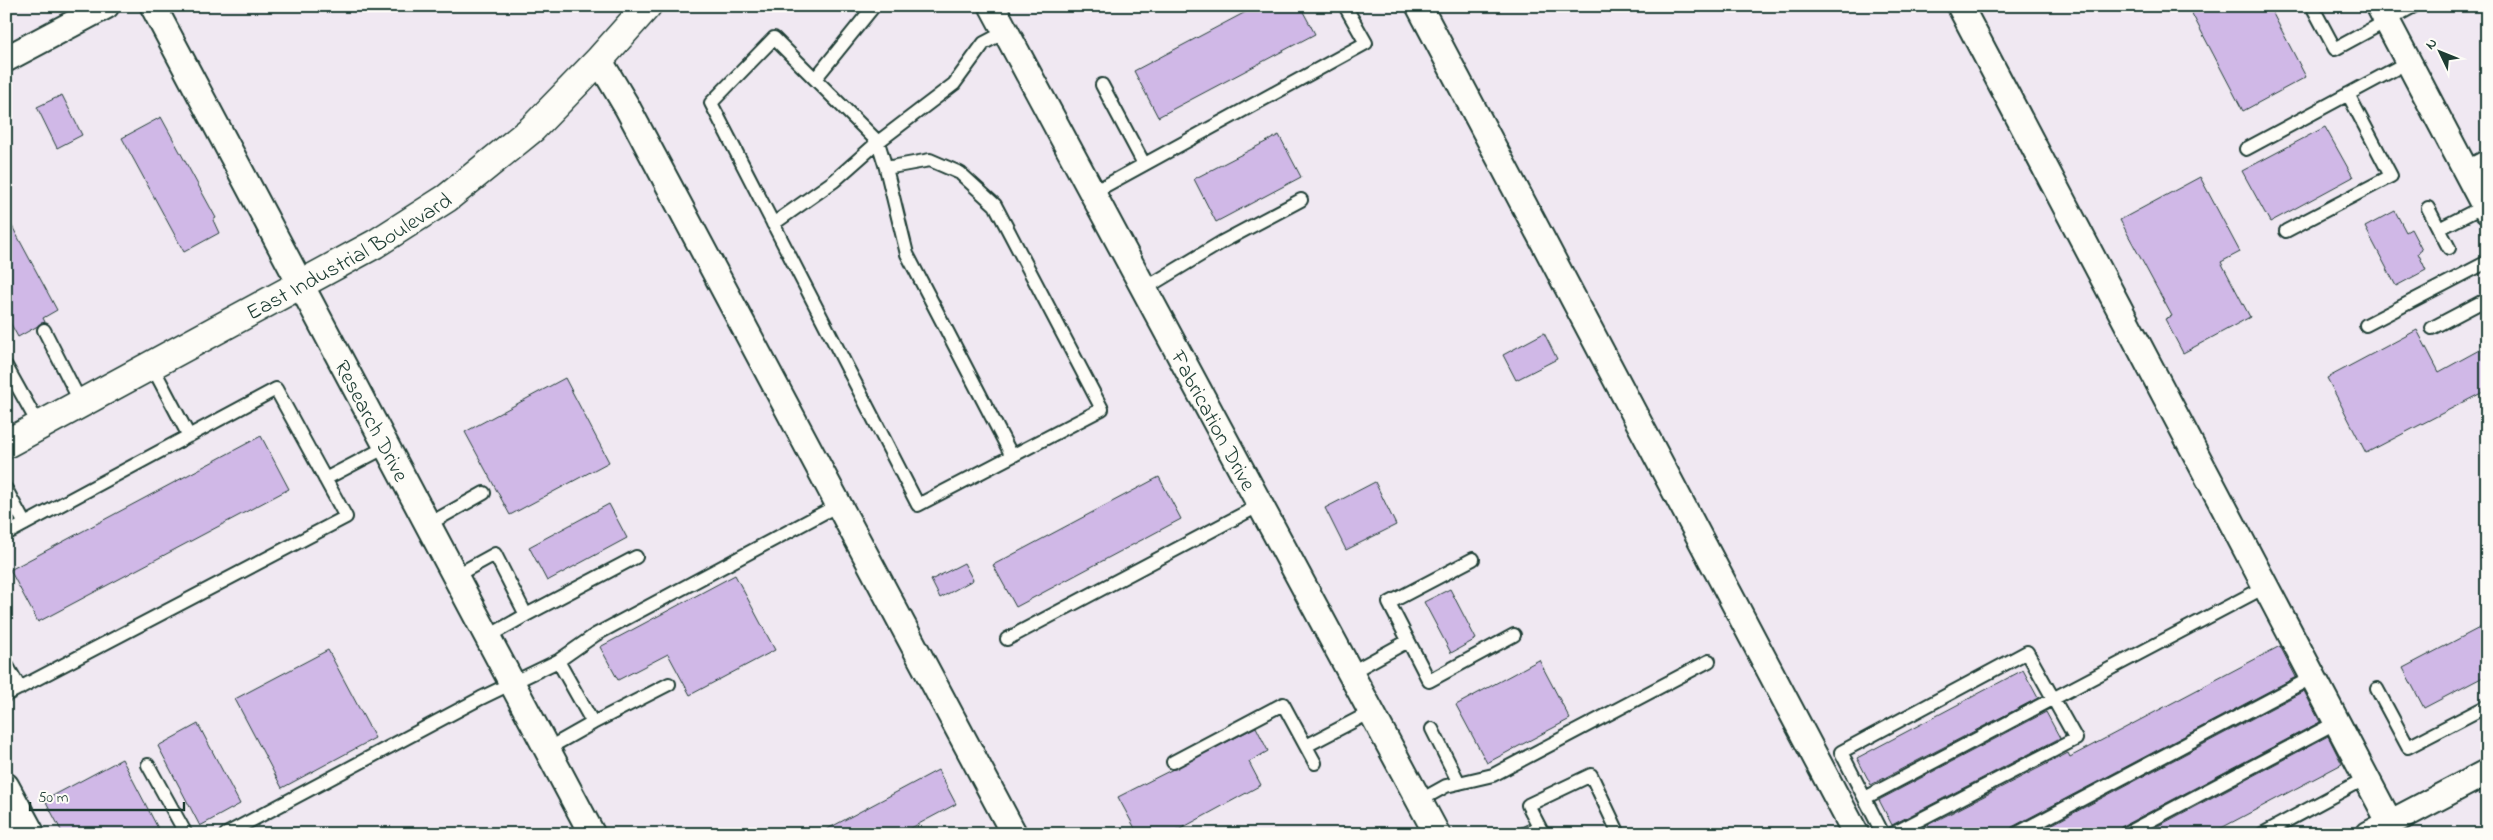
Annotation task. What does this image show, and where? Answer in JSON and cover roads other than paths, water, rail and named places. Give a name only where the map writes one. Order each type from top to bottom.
[{"type":"street","points":[[6,59],[106,6]]},
{"type":"street","name":"Research Drive","points":[[153,6],[592,834]]},
{"type":"street","name":"East Industrial Boulevard","points":[[6,444],[376,244],[447,198],[532,128],[600,60],[647,6]]},
{"type":"street","name":"Fabrication Drive","points":[[992,6],[1437,834]]},
{"type":"street","points":[[1419,6],[1856,834]]},
{"type":"street","points":[[1960,6],[2366,778],[2380,828],[2487,772]]},
{"type":"street","points":[[2383,14],[2486,209]]},
{"type":"street","points":[[600,60],[627,106],[840,504],[1014,834]]},
{"type":"street","points":[[6,786],[32,834]]},
{"type":"lane","points":[[815,79],[874,6]]},
{"type":"lane","points":[[1092,193],[1366,43],[1345,6]]},
{"type":"lane","points":[[2312,6],[2335,49],[2383,14],[2414,6]]},
{"type":"lane","points":[[773,224],[834,181],[878,142],[954,84],[984,43],[1005,32]]},
{"type":"lane","points":[[886,168],[930,160],[960,173],[995,205],[1102,409],[918,506],[711,103],[774,38],[878,142],[907,254],[1012,456]]},
{"type":"lane","points":[[2246,149],[2408,62]]},
{"type":"lane","points":[[1102,85],[1144,164]]},
{"type":"lane","points":[[2286,231],[2391,176],[2348,94]]},
{"type":"lane","points":[[2464,168],[2487,156]]},
{"type":"lane","points":[[1144,288],[1222,242],[1301,200]]},
{"type":"lane","points":[[2428,208],[2449,248]]},
{"type":"lane","points":[[2439,229],[2486,209]]},
{"type":"lane","points":[[2366,325],[2487,262]]},
{"type":"lane","points":[[2432,328],[2487,299]]},
{"type":"lane","points":[[44,330],[82,404]]},
{"type":"lane","points":[[152,366],[188,436]]},
{"type":"lane","points":[[7,371],[40,427]]},
{"type":"lane","points":[[6,696],[346,517],[276,389],[8,533]]},
{"type":"lane","points":[[325,479],[386,447]]},
{"type":"lane","points":[[6,489],[25,524]]},
{"type":"lane","points":[[427,525],[484,494]]},
{"type":"lane","points":[[226,834],[472,702],[558,660],[595,634],[840,504]]},
{"type":"lane","points":[[1007,639],[1260,504]]},
{"type":"lane","points":[[455,576],[495,554],[526,615]]},
{"type":"lane","points":[[487,637],[636,557]]},
{"type":"lane","points":[[1473,559],[1388,603],[1429,681],[1514,635]]},
{"type":"lane","points":[[1865,798],[2266,587]]},
{"type":"lane","points":[[1350,672],[1408,641]]},
{"type":"lane","points":[[1884,834],[1841,752],[2028,652],[2076,739],[1892,834]]},
{"type":"lane","points":[[558,660],[593,723]]},
{"type":"lane","points":[[1419,800],[1446,786],[1493,775],[1709,661]]},
{"type":"lane","points":[[6,664],[20,688]]},
{"type":"lane","points":[[2016,834],[2313,676]]},
{"type":"lane","points":[[547,748],[669,684]]},
{"type":"lane","points":[[2377,689],[2408,747],[2487,706]]},
{"type":"lane","points":[[1173,762],[1283,704],[1316,764]]},
{"type":"lane","points":[[1306,746],[1371,712]]},
{"type":"lane","points":[[2125,834],[2337,722]]},
{"type":"lane","points":[[1432,729],[1459,783]]},
{"type":"lane","points":[[148,765],[186,834]]},
{"type":"lane","points":[[1524,834],[1541,830],[1528,805],[1591,775],[1619,834]]},
{"type":"lane","points":[[2262,834],[2366,778]]}]
